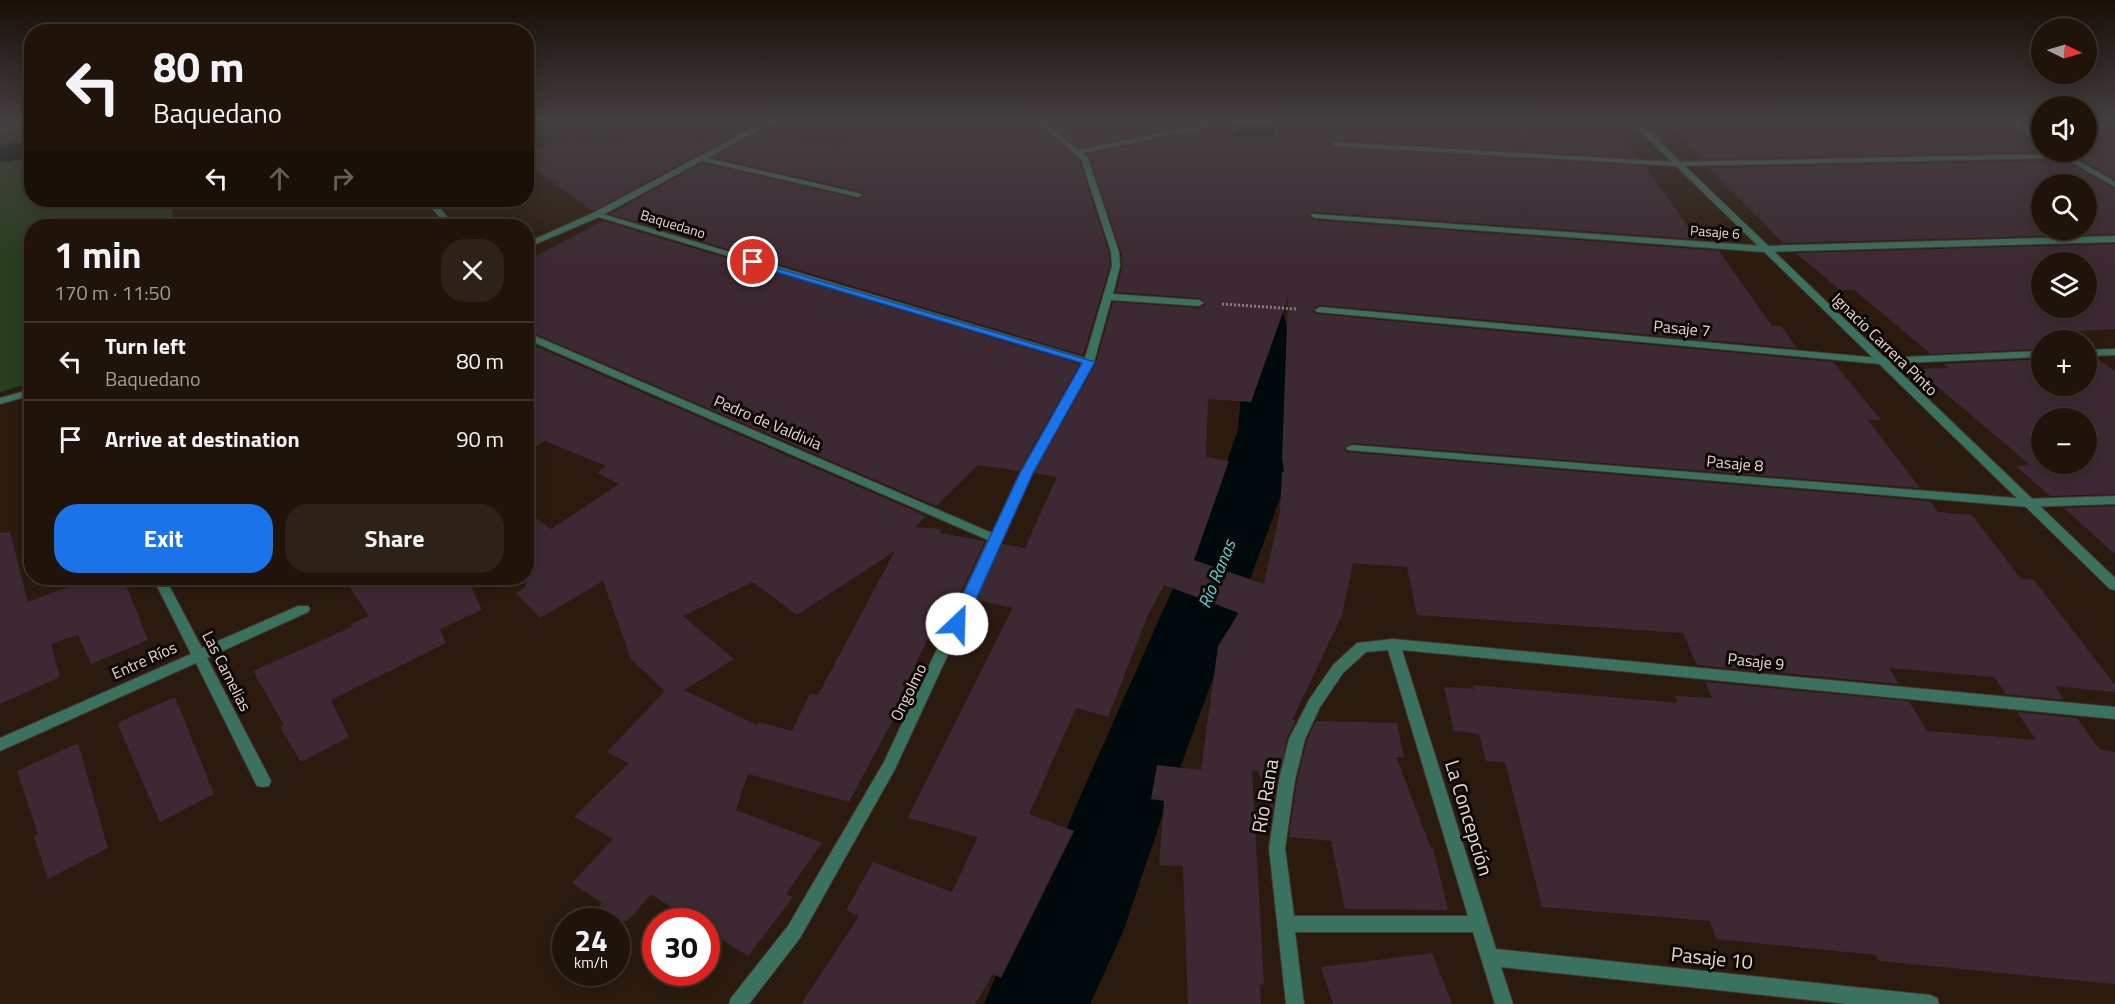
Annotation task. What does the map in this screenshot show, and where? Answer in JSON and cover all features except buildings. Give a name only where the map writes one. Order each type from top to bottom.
[{"type":"street","points":[[534,242],[596,215],[681,169]]},
{"type":"street","points":[[747,169],[858,195]]},
{"type":"street","name":"Ongolmo","points":[[738,1004],[794,932],[890,765],[1026,473],[1089,362],[1116,266],[1115,252],[1089,169]]},
{"type":"street","name":"Ignacio Carrera Pinto","points":[[1680,169],[2115,586]]},
{"type":"street","points":[[2087,169],[2115,185]]},
{"type":"street","points":[[435,207],[445,219]]},
{"type":"street","name":"Baquedano","points":[[596,215],[1089,362]]},
{"type":"street","name":"Pasaje 6","points":[[1315,216],[1764,249],[2115,239]]},
{"type":"street","points":[[1109,297],[1199,303]]},
{"type":"street","name":"Pasaje 7","points":[[1320,310],[1880,361],[2031,354]]},
{"type":"street","name":"Pedro de Valdivia","points":[[534,338],[996,539]]},
{"type":"street","points":[[2097,352],[2115,351]]},
{"type":"street","points":[[0,401],[24,394]]},
{"type":"street","name":"Pasaje 8","points":[[1352,448],[2028,503],[2115,500]]},
{"type":"street","name":"Las Camelias","points":[[163,585],[263,782]]},
{"type":"street","name":"Entre Ríos","points":[[0,745],[303,609]]},
{"type":"street","name":"Pasaje 9","points":[[1393,644],[2115,713]]},
{"type":"street","name":"Río Rana","points":[[1295,1004],[1277,848],[1287,780],[1297,739],[1314,704],[1338,669],[1362,647],[1393,644]]},
{"type":"street","name":"La Concepción","points":[[1393,644],[1504,1004]]},
{"type":"street","points":[[1286,924],[1480,924]]},
{"type":"street","name":"Pasaje 10","points":[[1489,957],[1930,1004]]},
{"type":"path","points":[[1199,303],[1320,310]]},
{"type":"green space","points":[[0,169],[24,169],[24,207],[172,207],[173,219],[24,219],[24,385],[0,392]]},
{"type":"waterway","name":"Río Ranas","points":[[1036,1004],[1074,932],[1120,808],[1252,485],[1269,429],[1272,385],[1264,343],[1242,263],[1241,222],[1247,169]]},
{"type":"route","points":[[753,262],[1089,362],[1026,473],[957,624]]}]
